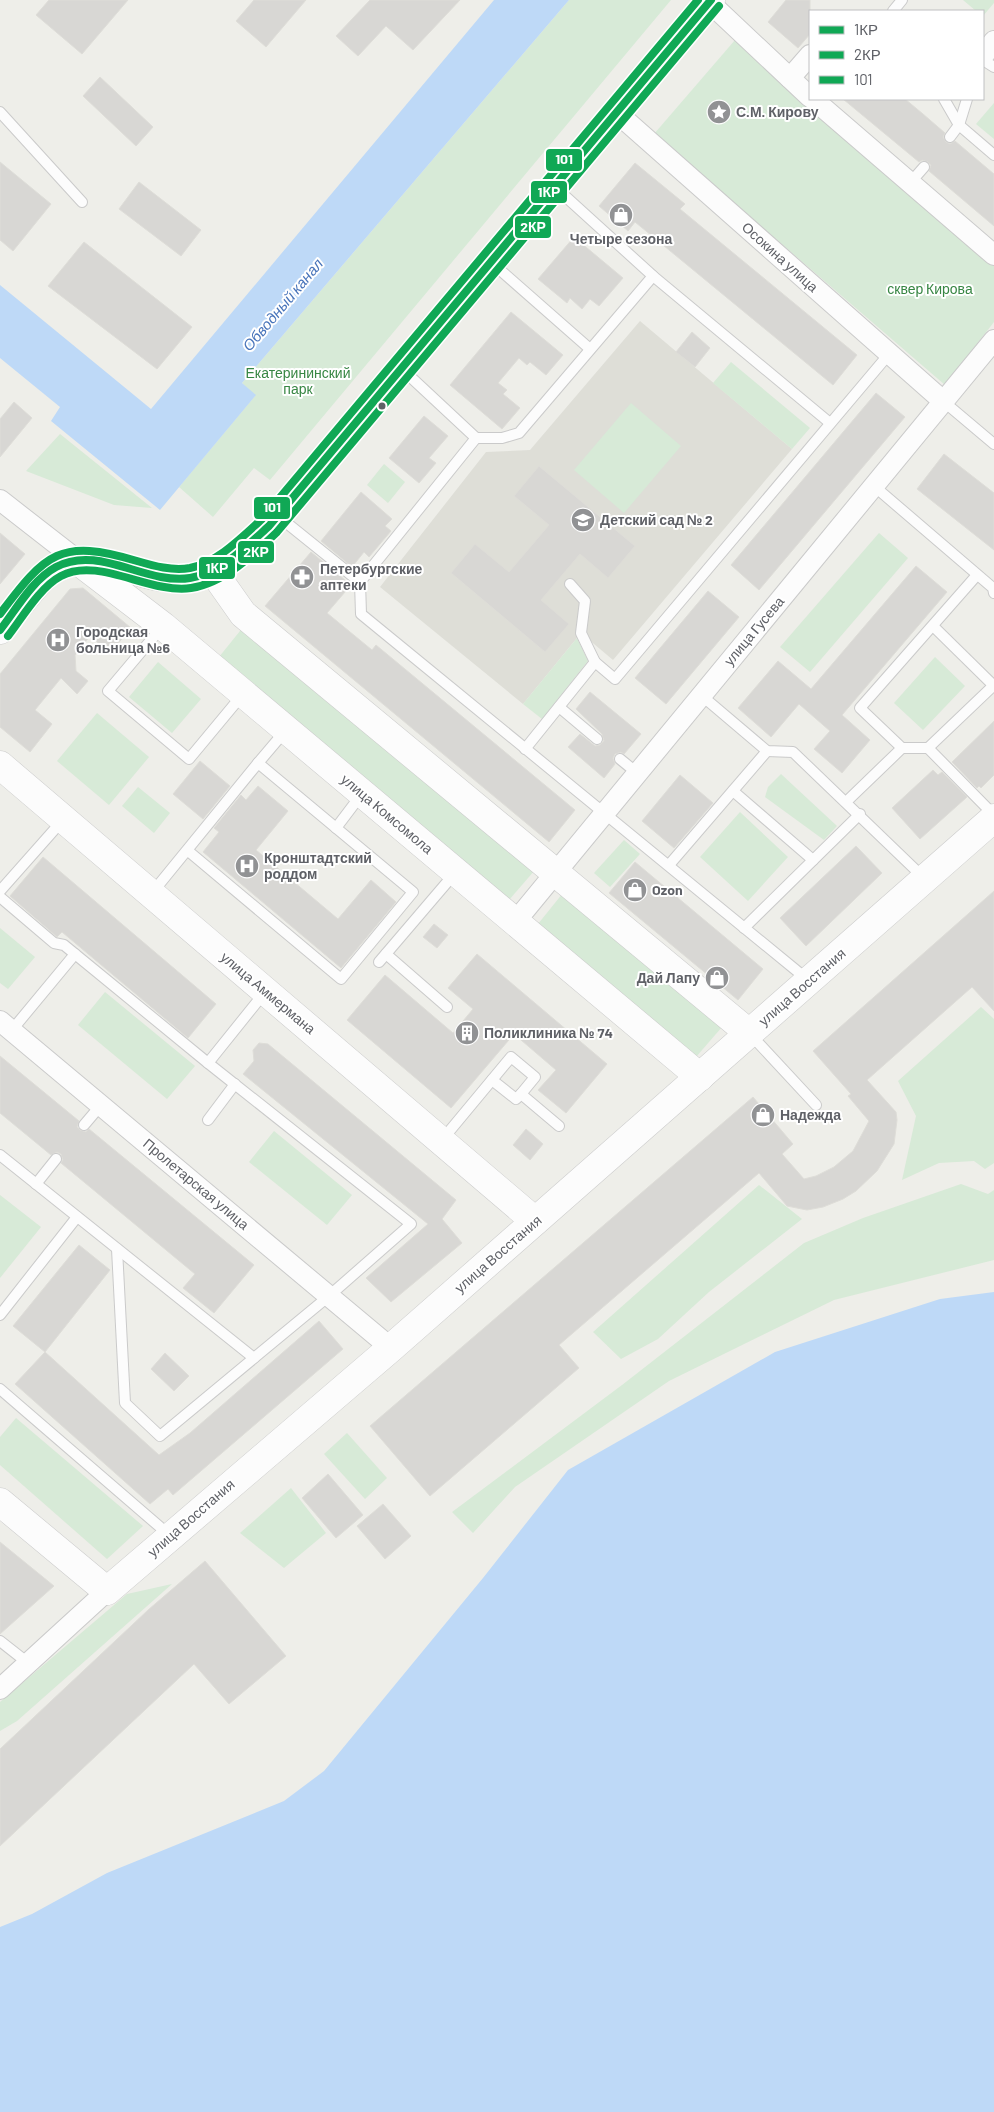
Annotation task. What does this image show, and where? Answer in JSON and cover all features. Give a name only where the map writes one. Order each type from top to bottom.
[{"type":"street","points":[[0,630],[47,573],[61,564],[77,560],[94,561],[160,578],[189,578],[212,570],[246,546],[277,516],[710,1],[809,96]]},
{"type":"street","points":[[984,56],[994,41]]},
{"type":"street","points":[[790,78],[809,56]]},
{"type":"street","points":[[813,100],[994,255]]},
{"type":"street","name":"Осокина улица","points":[[616,112],[944,401]]},
{"type":"street","name":"улица Гусева","points":[[515,922],[994,340]]},
{"type":"street","name":"улица Комсомола","points":[[0,500],[163,626],[700,1077]]},
{"type":"street","points":[[212,570],[243,614],[749,1033]]},
{"type":"street","name":"улица Аммермана","points":[[0,765],[535,1221]]},
{"type":"street","name":"улица Восстания","points":[[0,1689],[107,1591],[391,1348],[994,816]]},
{"type":"street","name":"Пролетарская улица","points":[[6,1026],[391,1348]]},
{"type":"street","points":[[0,1502],[107,1591]]},
{"type":"lane","points":[[894,10],[902,0]]},
{"type":"lane","points":[[945,100],[959,125],[994,155]]},
{"type":"lane","points":[[950,137],[959,125],[968,100]]},
{"type":"lane","points":[[0,112],[82,202]]},
{"type":"lane","points":[[910,183],[924,167]]},
{"type":"lane","points":[[554,186],[653,276],[830,423]]},
{"type":"lane","points":[[491,262],[590,350]]},
{"type":"lane","points":[[401,368],[476,438],[502,438],[519,433],[653,276]]},
{"type":"lane","points":[[570,584],[585,601],[581,633],[595,662],[615,679],[889,354]]},
{"type":"lane","points":[[944,401],[994,444]]},
{"type":"lane","points":[[476,438],[360,582],[361,614],[808,981]]},
{"type":"lane","points":[[874,486],[994,590]]},
{"type":"lane","points":[[277,516],[360,582]]},
{"type":"lane","points":[[933,626],[994,685],[928,748],[902,748],[860,708],[977,575]]},
{"type":"lane","points":[[163,626],[108,691],[189,759],[243,694]]},
{"type":"lane","points":[[525,748],[595,662]]},
{"type":"lane","points":[[702,695],[767,751],[793,752],[860,814],[924,879]]},
{"type":"lane","points":[[559,707],[597,739]]},
{"type":"lane","points":[[152,894],[286,730]]},
{"type":"lane","points":[[846,802],[902,748]]},
{"type":"lane","points":[[928,748],[994,816]]},
{"type":"lane","points":[[669,866],[767,751]]},
{"type":"lane","points":[[620,759],[637,773]]},
{"type":"lane","points":[[187,850],[341,979],[413,892],[258,763]]},
{"type":"lane","points":[[733,790],[813,860]]},
{"type":"lane","points":[[336,828],[362,793]]},
{"type":"lane","points":[[744,928],[860,814]]},
{"type":"lane","points":[[0,892],[64,819]]},
{"type":"lane","points":[[447,1007],[382,958],[456,872]]},
{"type":"lane","points":[[0,897],[54,943],[64,946],[75,954],[208,1063],[411,1224],[329,1296],[160,1436],[126,1403],[117,1249]]},
{"type":"lane","points":[[6,1026],[75,954]]},
{"type":"lane","points":[[208,1063],[266,991]]},
{"type":"lane","points":[[749,1033],[816,1105]]},
{"type":"lane","points":[[441,1141],[511,1057],[535,1077],[516,1099],[492,1080]]},
{"type":"lane","points":[[208,1120],[235,1084]]},
{"type":"lane","points":[[521,1094],[559,1126]]},
{"type":"lane","points":[[84,1125],[101,1105]]},
{"type":"lane","points":[[0,1155],[254,1358]]},
{"type":"lane","points":[[36,1184],[56,1159]]},
{"type":"lane","points":[[0,1315],[77,1217]]},
{"type":"lane","points":[[0,1389],[160,1527]]},
{"type":"lane","points":[[0,1641],[28,1663]]},
{"type":"shaded area","name":"Детский сад № 2","points":[[640,321],[792,449],[613,660],[581,633],[523,704],[380,587],[486,452],[530,450]]},
{"type":"green space","name":"Екатерининский парк","points":[[569,0],[671,0],[270,480],[254,468],[213,517],[179,487],[255,396],[242,383]]},
{"type":"green space","points":[[963,0],[994,0],[994,3],[984,15],[984,10],[975,10]]},
{"type":"green space","name":"сквер Кирова","points":[[735,40],[994,260],[994,322],[945,385],[654,134]]},
{"type":"green space","points":[[994,103],[994,139],[976,124]]},
{"type":"green space","points":[[731,362],[810,428],[792,449],[713,383]]},
{"type":"green space","points":[[631,403],[681,446],[624,513],[574,470]]},
{"type":"green space","points":[[60,434],[152,508],[114,505],[26,471]]},
{"type":"green space","points":[[384,464],[405,482],[388,503],[367,485]]},
{"type":"green space","points":[[879,533],[908,558],[810,672],[780,647]]},
{"type":"green space","points":[[244,626],[535,870],[509,900],[219,657]]},
{"type":"green space","points":[[577,638],[588,661],[542,719],[523,704]]},
{"type":"green space","points":[[935,657],[965,686],[923,730],[894,703]]},
{"type":"green space","points":[[158,662],[201,699],[172,733],[129,697]]},
{"type":"green space","points":[[97,713],[149,757],[109,805],[57,761]]},
{"type":"green space","points":[[781,774],[837,826],[824,840],[765,797],[768,787]]},
{"type":"green space","points":[[138,787],[170,813],[154,833],[122,806]]},
{"type":"green space","points":[[740,812],[788,857],[748,901],[700,857]]},
{"type":"green space","points":[[624,840],[640,854],[610,887],[594,873]]},
{"type":"green space","points":[[563,893],[722,1027],[696,1057],[538,924]]},
{"type":"green space","points":[[0,928],[35,957],[8,989],[0,983]]},
{"type":"green space","points":[[105,992],[195,1066],[167,1099],[78,1025]]},
{"type":"green space","points":[[981,1007],[994,1019],[994,1163],[985,1169],[974,1161],[939,1163],[902,1180],[916,1116],[898,1081]]},
{"type":"green space","points":[[274,1131],[352,1195],[327,1225],[249,1162]]},
{"type":"green space","points":[[961,1184],[988,1194],[994,1190],[994,1260],[834,1300],[669,1381],[515,1487],[473,1533],[452,1512],[622,1385],[804,1243],[863,1218]]},
{"type":"green space","points":[[759,1185],[802,1219],[709,1292],[658,1339],[621,1359],[593,1332]]},
{"type":"green space","points":[[0,1195],[41,1227],[0,1278]]},
{"type":"green space","points":[[16,1418],[143,1526],[107,1559],[0,1465],[0,1437]]},
{"type":"green space","points":[[347,1433],[387,1478],[365,1499],[324,1454]]},
{"type":"green space","points":[[291,1488],[326,1533],[284,1568],[240,1533]]},
{"type":"green space","points":[[172,1584],[17,1721],[0,1731],[0,1702],[127,1594]]},
{"type":"water","name":"Обводный канал","points":[[494,0],[569,0],[242,383],[256,395],[160,510],[51,421],[60,407],[0,358],[0,285],[151,409]]},
{"type":"water","points":[[994,1292],[994,2112],[0,2112],[0,1927],[32,1914],[107,1873],[284,1801],[324,1771],[483,1578],[568,1470],[775,1352],[940,1299]]},
{"type":"building","points":[[49,0],[128,0],[82,54],[36,15]]},
{"type":"building","points":[[254,0],[306,0],[266,47],[236,21]]},
{"type":"building","points":[[370,0],[460,0],[413,50],[386,26],[358,56],[336,36]]},
{"type":"building","points":[[786,0],[810,0],[809,35],[798,48],[768,22]]},
{"type":"building","points":[[100,77],[153,127],[136,146],[83,96]]},
{"type":"building","points":[[844,100],[906,100],[923,114],[945,133],[943,137],[946,142],[950,144],[955,141],[994,174],[994,226],[929,171],[931,165],[928,162],[922,160],[919,162]]},
{"type":"building","points":[[0,162],[51,204],[13,251],[0,240]]},
{"type":"building","points":[[635,163],[685,204],[680,209],[857,355],[833,385],[635,222],[628,231],[599,206]]},
{"type":"building","points":[[139,182],[201,230],[181,256],[119,209]]},
{"type":"building","points":[[574,237],[623,278],[599,306],[590,299],[582,309],[570,298],[567,303],[538,279]]},
{"type":"building","points":[[84,242],[192,327],[157,369],[48,286]]},
{"type":"building","points":[[511,312],[563,355],[546,375],[530,362],[527,365],[519,358],[498,383],[507,390],[503,394],[520,408],[502,429],[450,385]]},
{"type":"building","points":[[692,332],[710,348],[695,367],[676,352]]},
{"type":"building","points":[[876,393],[905,417],[759,590],[731,565]]},
{"type":"building","points":[[14,402],[32,418],[0,457],[0,419]]},
{"type":"building","points":[[424,416],[448,436],[429,458],[436,463],[419,483],[389,458]]},
{"type":"building","points":[[944,454],[994,493],[994,550],[917,489]]},
{"type":"building","points":[[539,466],[635,546],[608,578],[580,554],[541,600],[569,624],[545,652],[451,573],[475,544],[509,572],[549,525],[514,496]]},
{"type":"building","points":[[361,492],[392,519],[385,526],[391,531],[369,557],[364,552],[352,567],[321,541]]},
{"type":"building","points":[[0,533],[25,554],[0,584]]},
{"type":"building","points":[[311,552],[351,585],[327,613],[372,650],[376,645],[575,810],[549,842],[265,606]]},
{"type":"building","points":[[916,566],[947,592],[842,715],[870,740],[842,773],[814,749],[830,731],[799,704],[771,737],[738,708],[778,661],[811,689]]},
{"type":"building","points":[[83,588],[131,628],[110,653],[90,636],[75,655],[76,671],[88,681],[77,694],[61,678],[35,710],[52,724],[30,752],[0,727],[0,674],[70,589]]},
{"type":"building","points":[[708,591],[739,617],[666,704],[635,678]]},
{"type":"building","points":[[590,692],[641,734],[624,754],[621,752],[615,754],[613,758],[615,764],[604,778],[568,747],[580,734],[595,746],[600,745],[604,741],[602,734],[576,709]]},
{"type":"building","points":[[994,721],[994,775],[981,788],[979,786],[977,788],[952,762]]},
{"type":"building","points":[[200,761],[230,786],[203,819],[173,794]]},
{"type":"building","points":[[933,770],[938,775],[942,772],[967,797],[920,839],[892,808]]},
{"type":"building","points":[[680,775],[713,803],[674,848],[642,821]]},
{"type":"building","name":"Кронштадтский роддом","points":[[258,786],[288,811],[256,850],[338,919],[371,880],[396,902],[341,968],[203,852],[219,832],[214,828],[241,795],[246,800]]},
{"type":"building","points":[[856,846],[882,873],[806,946],[780,918]]},
{"type":"building","points":[[43,857],[216,1004],[188,1038],[62,932],[57,937],[10,896]]},
{"type":"building","points":[[635,862],[763,969],[738,1000],[609,893]]},
{"type":"building","points":[[994,891],[994,1011],[972,987],[867,1080],[896,1112],[897,1120],[894,1144],[877,1171],[856,1191],[843,1199],[823,1207],[807,1210],[787,1206],[759,1173],[559,1345],[579,1368],[430,1496],[370,1426],[753,1097],[793,1144],[782,1154],[804,1179],[816,1176],[834,1167],[853,1151],[869,1121],[848,1096],[851,1094],[813,1051]]},
{"type":"building","points":[[434,924],[448,935],[437,948],[423,937]]},
{"type":"building","name":"Поликлиника № 74","points":[[477,954],[607,1064],[566,1113],[538,1090],[556,1070],[514,1034],[451,1108],[347,1020],[385,975],[453,1033],[473,1009],[448,988]]},
{"type":"building","points":[[259,1043],[268,1044],[456,1200],[442,1219],[462,1243],[391,1302],[366,1278],[428,1224],[243,1074],[254,1061],[253,1050]]},
{"type":"building","points":[[0,1056],[79,1121],[77,1127],[80,1130],[86,1132],[89,1129],[254,1265],[214,1313],[183,1288],[195,1274],[61,1163],[63,1160],[61,1154],[57,1152],[51,1155],[0,1113]]},
{"type":"building","points":[[526,1129],[543,1144],[530,1160],[513,1145]]},
{"type":"building","points":[[79,1245],[110,1270],[45,1352],[13,1326]]},
{"type":"building","points":[[319,1321],[343,1349],[173,1495],[168,1489],[150,1504],[15,1384],[45,1352],[159,1455],[190,1433]]},
{"type":"building","points":[[165,1353],[189,1376],[174,1391],[151,1369]]},
{"type":"building","points":[[328,1474],[363,1515],[336,1538],[302,1498]]},
{"type":"building","points":[[383,1504],[411,1536],[385,1559],[357,1526]]},
{"type":"building","points":[[0,1542],[54,1586],[0,1634]]},
{"type":"building","points":[[205,1561],[286,1656],[229,1704],[194,1664],[0,1846],[0,1749],[148,1610]]},
{"type":"transit line","name":"101","points":[[0,614],[30,577],[43,564],[57,556],[72,552],[90,551],[111,554],[163,568],[183,569],[200,565],[220,555],[237,541],[262,519],[698,0]]},
{"type":"transit line","name":"1КР","points":[[0,630],[39,580],[56,567],[72,561],[89,560],[105,562],[156,576],[173,579],[190,578],[212,571],[223,565],[252,542],[269,526],[711,0]]},
{"type":"transit line","name":"2КР","points":[[8,636],[46,587],[61,576],[75,571],[91,570],[158,586],[191,588],[203,585],[226,574],[258,550],[277,532],[719,6]]},
{"type":"place","name":"С.М. Кирову","points":[[719,112]]},
{"type":"place","name":"Четыре сезона","points":[[621,215]]},
{"type":"place","name":"Детский сад № 2","points":[[583,520]]},
{"type":"place","name":"Петербургские аптеки","points":[[302,577]]},
{"type":"place","name":"Городская больница №6","points":[[58,640]]},
{"type":"place","name":"Кронштадтский роддом","points":[[247,866]]},
{"type":"place","name":"Ozon","points":[[635,890]]},
{"type":"place","name":"Дай Лапу","points":[[717,978]]},
{"type":"place","name":"Поликлиника № 74","points":[[467,1033]]},
{"type":"place","name":"Надежда","points":[[763,1115]]}]
